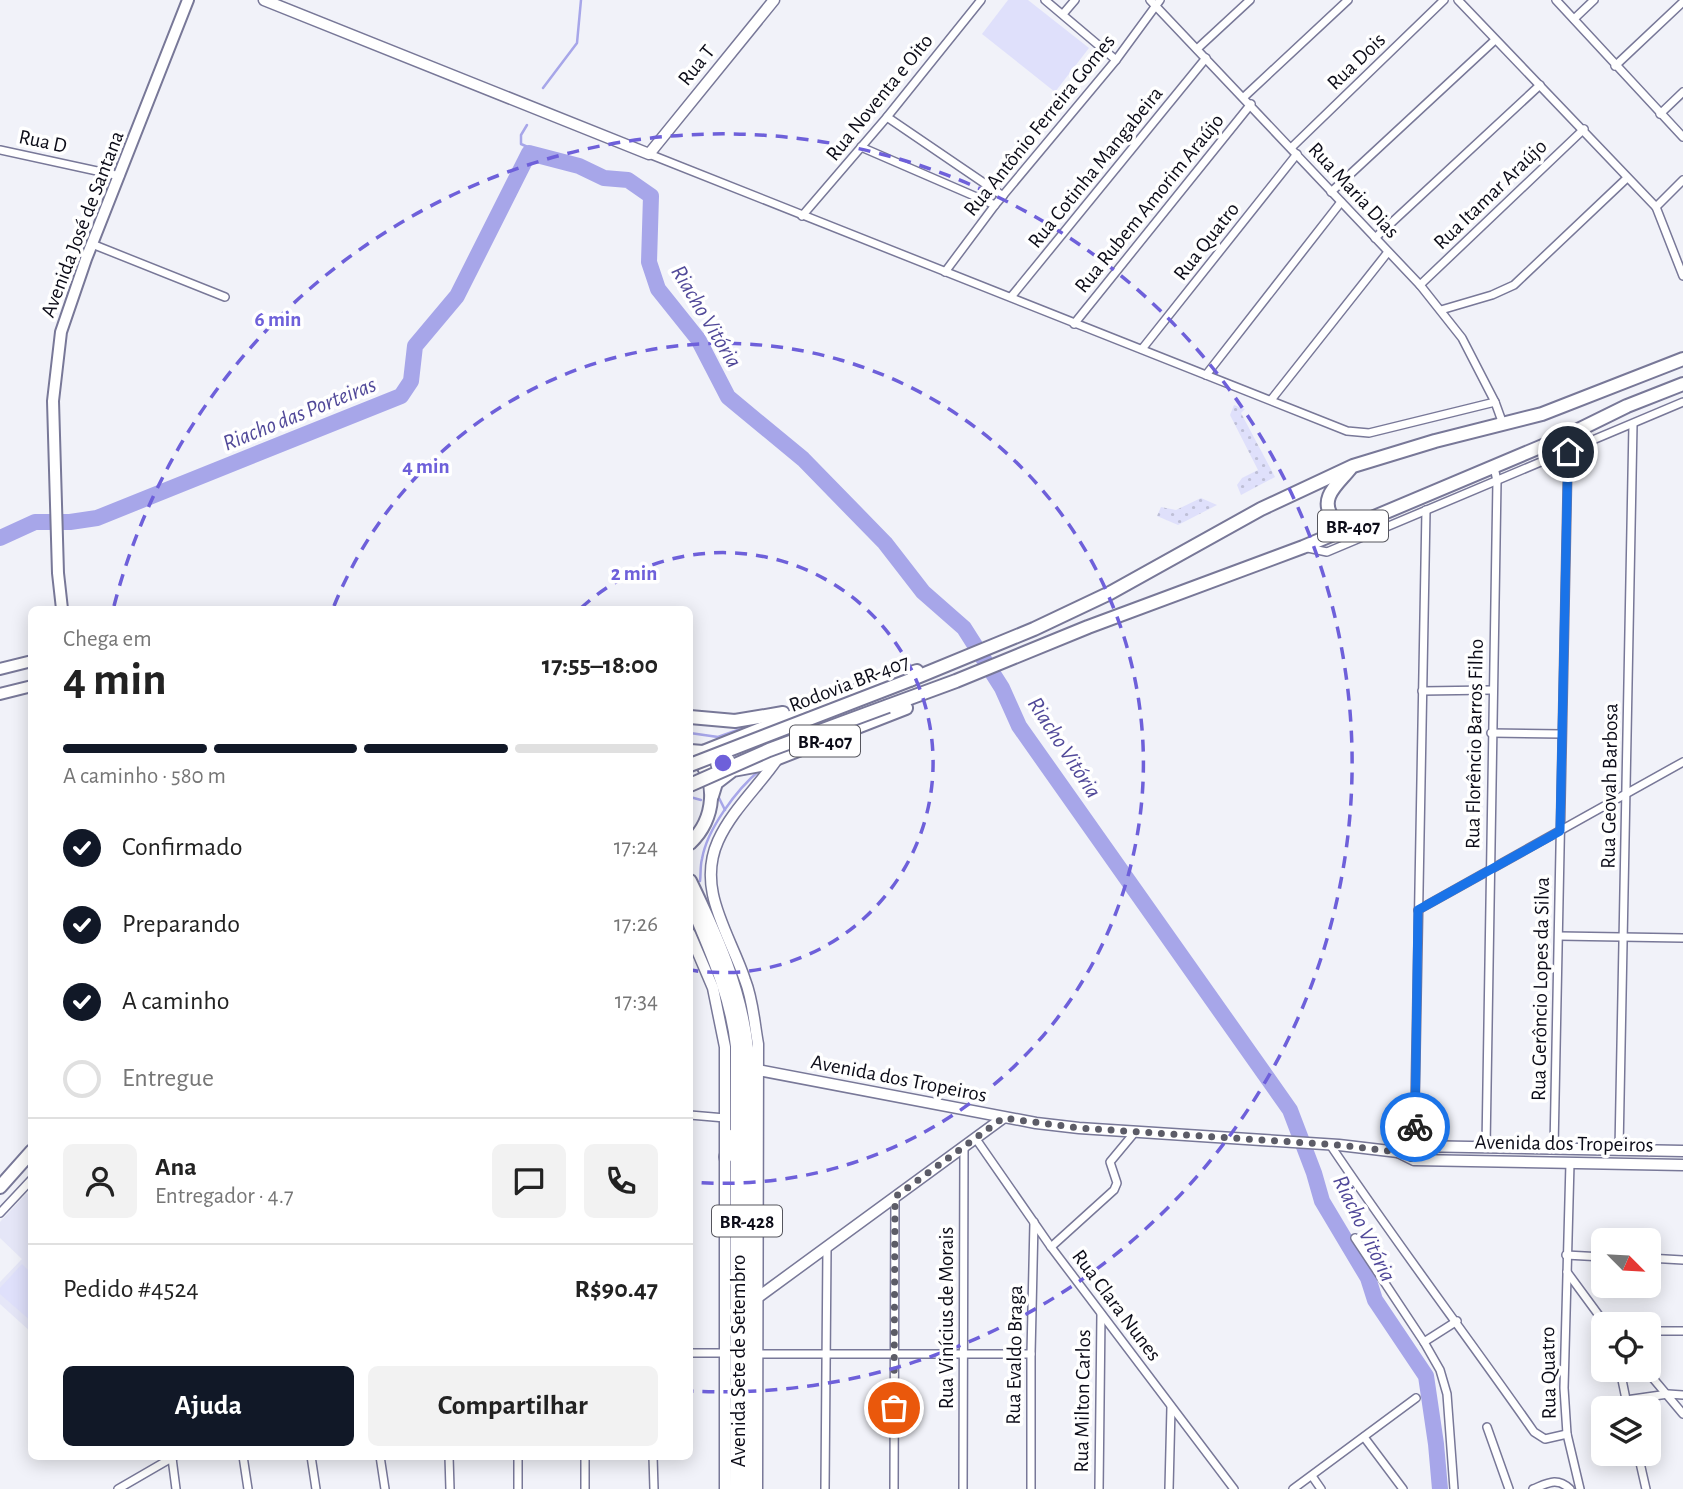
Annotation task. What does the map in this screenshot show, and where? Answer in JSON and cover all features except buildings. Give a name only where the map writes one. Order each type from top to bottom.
[{"type":"highway","name":"BR-407","points":[[1353,466],[1568,405],[1683,359]]},
{"type":"highway","name":"BR-407","points":[[1303,547],[1683,384]]},
{"type":"highway","points":[[1353,466],[1331,491],[1327,503],[1333,519],[1356,525]]},
{"type":"highway","name":"Rodovia BR-407","points":[[693,764],[1009,640],[1119,588],[1261,509],[1353,466]]},
{"type":"highway","name":"Rodovia BR-407","points":[[693,784],[769,750],[1303,547]]},
{"type":"highway","name":"BR-407","points":[[693,750],[702,752],[921,670],[931,671]]},
{"type":"highway","name":"BR-407","points":[[712,796],[716,783],[728,773],[778,758],[922,702],[951,683]]},
{"type":"highway","points":[[693,717],[735,721],[814,708]]},
{"type":"highway","points":[[693,753],[708,776],[712,796],[708,817],[693,840]]},
{"type":"highway","name":"Avenida Sete de Setembro","points":[[693,888],[724,956],[740,1002],[747,1048],[752,1260],[747,1489]]},
{"type":"highway","name":"Avenida Sete de Setembro","points":[[693,908],[716,959],[735,1022],[737,1046],[736,1489]]},
{"type":"highway","points":[[740,1002],[754,1020]]},
{"type":"highway","points":[[726,1157],[737,1124]]},
{"type":"highway","points":[[0,1187],[28,1156]]},
{"type":"main road","name":"Avenida José de Santana","points":[[62,606],[52,401],[61,332],[92,244],[188,0]]},
{"type":"main road","points":[[264,0],[649,154]]},
{"type":"main road","name":"Rua T","points":[[649,154],[774,0]]},
{"type":"main road","points":[[0,669],[28,662]]},
{"type":"main road","points":[[0,694],[28,687]]},
{"type":"main road","name":"Avenida Sete de Setembro","points":[[757,1489],[757,1298],[752,1260],[758,1044],[747,982],[712,900],[710,880],[712,858],[718,841],[743,802],[761,783],[778,758]]},
{"type":"main road","name":"Avenida Sete de Setembro","points":[[693,940],[706,968],[725,1047],[724,1489]]},
{"type":"main road","name":"Avenida dos Tropeiros","points":[[758,1070],[1003,1118],[1079,1128],[1318,1144],[1398,1152],[1414,1160],[1683,1165]]},
{"type":"main road","points":[[757,1298],[1003,1118]]},
{"type":"main road","name":"Avenida dos Tropeiros","points":[[1398,1152],[1414,1146],[1683,1151]]},
{"type":"street","name":"Rua Noventa e Oito","points":[[802,215],[887,117],[981,0]]},
{"type":"street","points":[[1045,0],[1116,60]]},
{"type":"street","points":[[1063,14],[1075,0]]},
{"type":"street","points":[[1197,49],[1250,0]]},
{"type":"street","points":[[1244,97],[1348,0]]},
{"type":"street","points":[[1458,0],[1656,207],[1683,276]]},
{"type":"street","points":[[1556,0],[1683,137]]},
{"type":"street","points":[[1574,19],[1594,0]]},
{"type":"street","name":"Rua Maria Dias","points":[[1155,2],[1441,310],[1462,338],[1495,402],[1503,424]]},
{"type":"street","name":"Rua Antônio Ferreira Gomes","points":[[945,272],[995,205],[1116,60],[1155,2]]},
{"type":"street","name":"Rua Dois","points":[[1294,150],[1439,2]]},
{"type":"street","points":[[1615,66],[1683,2]]},
{"type":"street","points":[[1332,192],[1495,40]]},
{"type":"street","name":"Rua Cotinha Mangabeira","points":[[1011,297],[1206,58]]},
{"type":"street","points":[[1375,238],[1540,85]]},
{"type":"street","points":[[1660,114],[1683,92]]},
{"type":"street","name":"Rua Rubem Amorim Araújo","points":[[1074,324],[1251,104]]},
{"type":"street","points":[[887,117],[1003,196]]},
{"type":"street","name":"Rua Itamar Araújo","points":[[1420,285],[1584,129]]},
{"type":"street","points":[[862,147],[995,205]]},
{"type":"street","name":"Rua D","points":[[0,150],[120,176]]},
{"type":"street","name":"Rua Quatro","points":[[1142,349],[1294,150]]},
{"type":"street","points":[[649,154],[1347,431],[1369,433],[1495,402]]},
{"type":"street","points":[[1441,310],[1492,295],[1514,285],[1627,178]]},
{"type":"street","points":[[1656,207],[1683,180]]},
{"type":"street","points":[[1206,375],[1341,202]]},
{"type":"street","points":[[92,244],[225,297]]},
{"type":"street","points":[[1271,401],[1388,252]]},
{"type":"street","points":[[1303,547],[1327,552],[1683,402]]},
{"type":"street","name":"Rua Geovah Barbosa","points":[[1619,1150],[1633,424]]},
{"type":"street","name":"Rua Gerôncio Lopes da Silva","points":[[1555,1148],[1568,452]]},
{"type":"street","name":"Rua Florêncio Barros Filho","points":[[1486,1147],[1496,481],[1494,467]]},
{"type":"street","points":[[1414,1160],[1426,510]]},
{"type":"street","points":[[1422,691],[1492,690]]},
{"type":"street","points":[[1491,733],[1562,734]]},
{"type":"street","points":[[1418,910],[1683,762]]},
{"type":"street","points":[[1559,936],[1683,937]]},
{"type":"street","points":[[693,1110],[699,1116]]},
{"type":"street","points":[[693,1115],[725,1118]]},
{"type":"street","points":[[1051,1247],[1114,1191],[1117,1183],[1110,1166],[1111,1158],[1135,1132]]},
{"type":"street","name":"Rua Clara Nunes","points":[[976,1139],[1051,1247],[1234,1489]]},
{"type":"street","points":[[1331,1146],[1382,1222],[1457,1321],[1534,1432],[1545,1439],[1567,1434]]},
{"type":"street","name":"Rua Vinícius de Morais","points":[[963,1489],[964,1148]]},
{"type":"street","name":"Rua Quatro","points":[[1570,1163],[1564,1388],[1567,1434],[1580,1489]]},
{"type":"street","points":[[0,1213],[28,1183]]},
{"type":"street","points":[[894,1489],[895,1197]]},
{"type":"street","name":"Rua Evaldo Braga","points":[[1031,1489],[1034,1221]]},
{"type":"street","points":[[1355,1238],[1440,1370],[1447,1394],[1454,1489]]},
{"type":"street","points":[[825,1489],[827,1248]]},
{"type":"street","points":[[1566,1255],[1591,1256]]},
{"type":"street","points":[[1661,1259],[1683,1260]]},
{"type":"street","points":[[1566,1272],[1596,1312]]},
{"type":"street","name":"Rua Milton Carlos","points":[[1099,1489],[1101,1313]]},
{"type":"street","points":[[1424,1342],[1457,1321]]},
{"type":"street","points":[[1661,1331],[1683,1331]]},
{"type":"street","points":[[693,1353],[726,1353]]},
{"type":"street","points":[[757,1354],[1031,1354]]},
{"type":"street","points":[[1657,1382],[1683,1415]]},
{"type":"street","points":[[1654,1396],[1683,1395]]},
{"type":"street","points":[[1293,1489],[1416,1398]]},
{"type":"street","points":[[1169,1489],[1171,1407]]},
{"type":"street","points":[[1487,1427],[1509,1489]]},
{"type":"street","points":[[1364,1437],[1403,1489]]},
{"type":"street","points":[[118,1489],[168,1460]]},
{"type":"street","points":[[173,1460],[176,1489]]},
{"type":"street","points":[[244,1460],[248,1489]]},
{"type":"street","points":[[312,1460],[316,1489]]},
{"type":"street","points":[[381,1460],[385,1489]]},
{"type":"street","points":[[449,1460],[450,1489]]},
{"type":"street","points":[[518,1460],[518,1489]]},
{"type":"street","points":[[585,1460],[585,1489]]},
{"type":"street","points":[[653,1460],[654,1489]]},
{"type":"street","points":[[1641,1466],[1646,1489]]},
{"type":"street","points":[[1312,1476],[1321,1489]]},
{"type":"street","points":[[1534,1489],[1556,1480],[1563,1482],[1570,1489]]},
{"type":"shaded area","points":[[1008,0],[1028,0],[1089,48],[1055,92],[982,34]]},
{"type":"shaded area","points":[[1234,405],[1245,409],[1241,413],[1275,477],[1241,495],[1237,485],[1242,478],[1258,470],[1230,415]]},
{"type":"shaded area","points":[[1201,498],[1217,505],[1178,525],[1157,516],[1161,507],[1176,510]]},
{"type":"shaded area","points":[[27,1193],[28,1329],[0,1304],[0,1282],[22,1259],[0,1238],[0,1222]]},
{"type":"shaded area","points":[[22,1264],[28,1270],[28,1318],[0,1294],[0,1288]]},
{"type":"waterway","points":[[543,88],[577,43],[581,0]]},
{"type":"waterway","name":"Riacho das Porteiras","points":[[527,125],[521,135],[521,144],[530,148],[529,153]]},
{"type":"waterway","name":"Riacho Vitória","points":[[0,538],[35,522],[70,522],[97,518],[401,396],[411,381],[415,346],[457,296],[529,153],[579,166],[604,178],[628,180],[651,196],[649,262],[658,289],[698,339],[728,397],[803,459],[885,543],[923,592],[964,628],[1002,688],[1019,726],[1290,1110],[1322,1201],[1368,1278],[1375,1300],[1426,1376],[1440,1489]]},
{"type":"waterway","points":[[693,733],[718,737],[749,726]]},
{"type":"waterway","points":[[700,881],[705,847],[716,823],[742,788],[760,770]]},
{"type":"waterway","points":[[717,794],[725,810]]},
{"type":"waterway","points":[[693,798],[701,800]]},
{"type":"waterway","points":[[693,926],[698,937]]},
{"type":"way so far","points":[[894,1408],[895,1197],[1003,1118],[1079,1128],[1339,1145],[1398,1152],[1414,1160],[1415,1127]]},
{"type":"route","points":[[1415,1127],[1418,910],[1560,831],[1568,452]]}]
